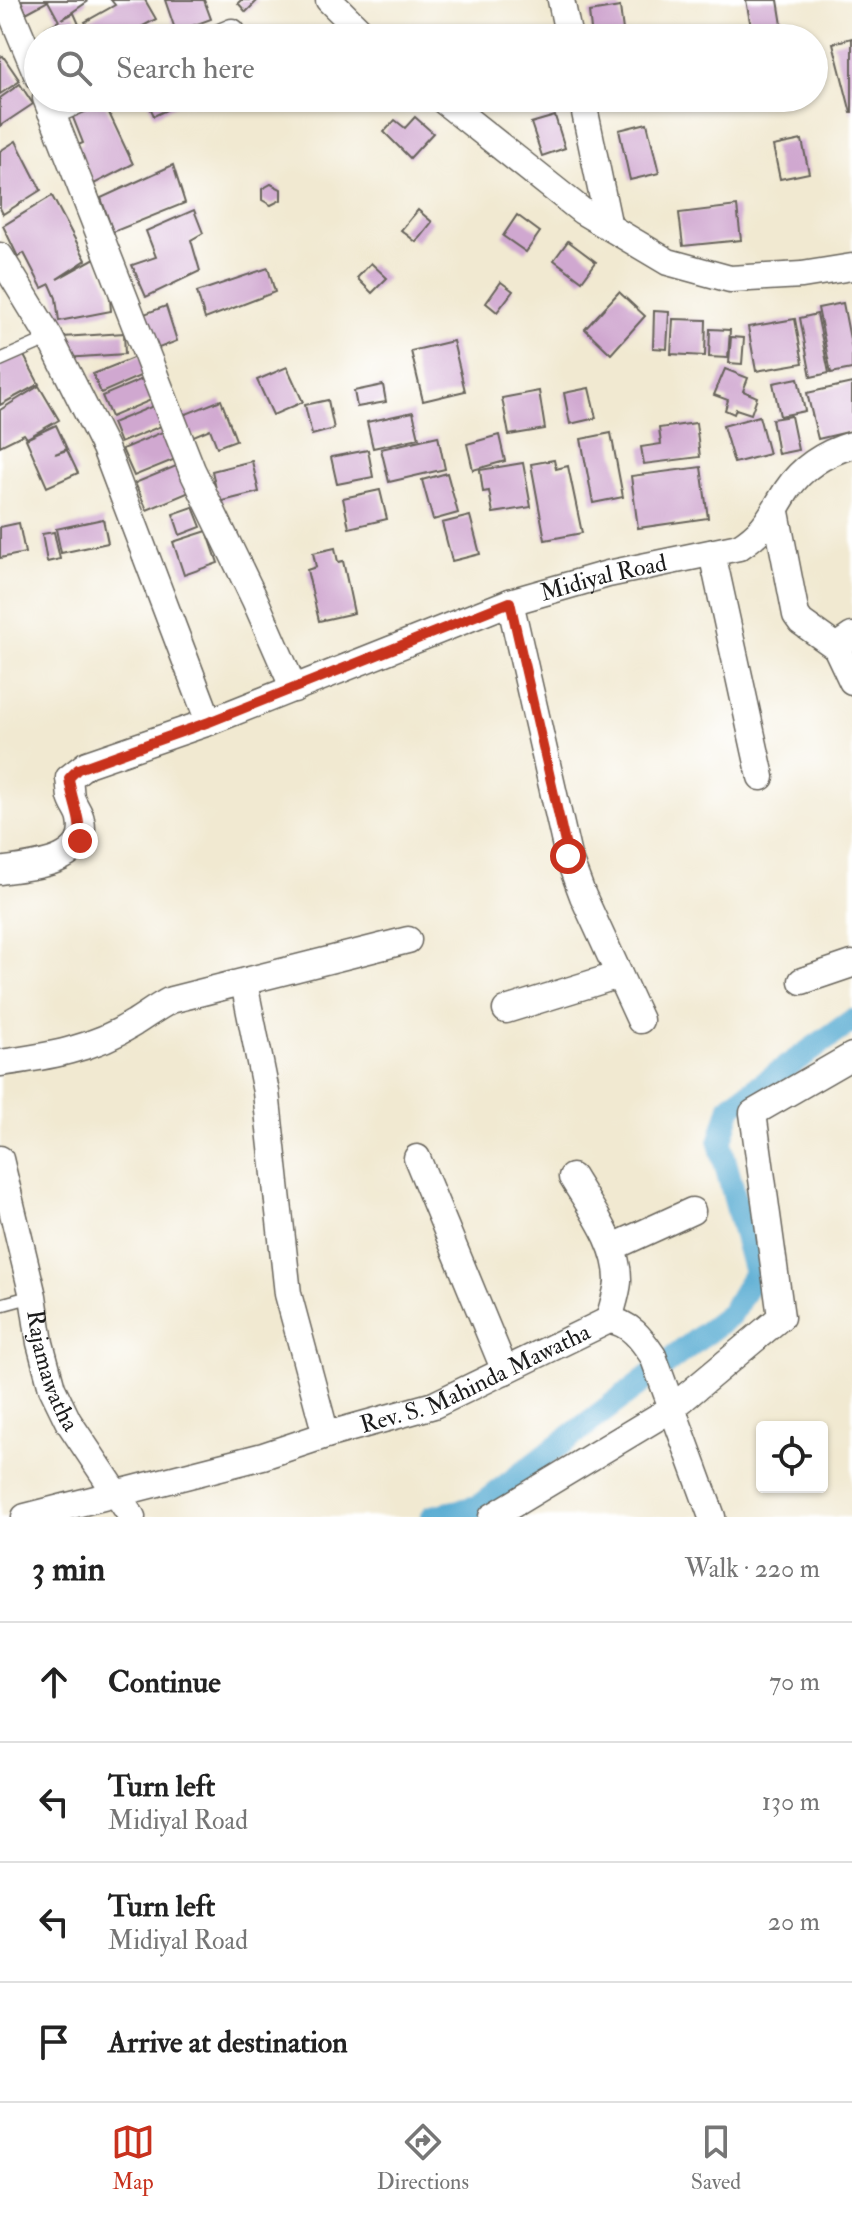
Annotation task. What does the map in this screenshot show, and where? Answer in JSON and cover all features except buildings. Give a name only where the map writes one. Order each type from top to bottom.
[{"type":"street","points":[[6,0],[24,43]]},
{"type":"street","points":[[329,0],[353,24]]},
{"type":"street","points":[[563,0],[567,24]]},
{"type":"street","points":[[52,112],[192,470],[294,689]]},
{"type":"street","points":[[458,112],[582,211],[668,262],[730,279],[802,275],[852,267]]},
{"type":"street","points":[[585,112],[609,227]]},
{"type":"street","points":[[0,256],[50,338],[105,448],[209,722]]},
{"type":"street","name":"Midiyal Road","points":[[0,871],[55,861],[70,854],[80,841],[81,820],[71,797],[69,778],[78,769],[209,722],[510,602],[608,574],[739,547],[756,537],[776,512],[787,490],[811,463],[852,445]]},
{"type":"street","points":[[776,512],[796,615],[801,622],[844,641],[852,681]]},
{"type":"street","points":[[712,553],[761,777]]},
{"type":"street","points":[[510,602],[568,856],[640,1020]]},
{"type":"street","points":[[0,1063],[68,1051],[134,1023],[150,1010],[171,1000],[408,940]]},
{"type":"street","points":[[802,981],[852,964]]},
{"type":"street","points":[[506,1010],[619,975]]},
{"type":"street","points":[[244,983],[266,1092],[288,1294],[326,1435]]},
{"type":"street","points":[[492,1517],[671,1409],[781,1317],[753,1113],[852,1056]]},
{"type":"street","points":[[417,1158],[505,1371]]},
{"type":"street","name":"Rajamawatha","points":[[0,1159],[5,1196],[33,1296],[40,1343],[59,1406],[132,1517]]},
{"type":"street","points":[[572,1177],[613,1247],[618,1267],[618,1286],[609,1320]]},
{"type":"street","points":[[613,1247],[692,1211]]},
{"type":"street","name":"Rev. S. Mahinda Mawatha","points":[[25,1517],[263,1456],[434,1405],[609,1320],[627,1326],[642,1339],[653,1356],[712,1517]]},
{"type":"lane","points":[[0,360],[50,338]]},
{"type":"lane","points":[[0,1305],[33,1296]]},
{"type":"waterway","points":[[432,1517],[478,1507],[731,1314],[755,1273],[720,1143],[731,1106],[852,1021]]},
{"type":"route","points":[[80,841],[81,820],[71,797],[69,778],[78,769],[209,722],[510,602],[568,856]]}]
